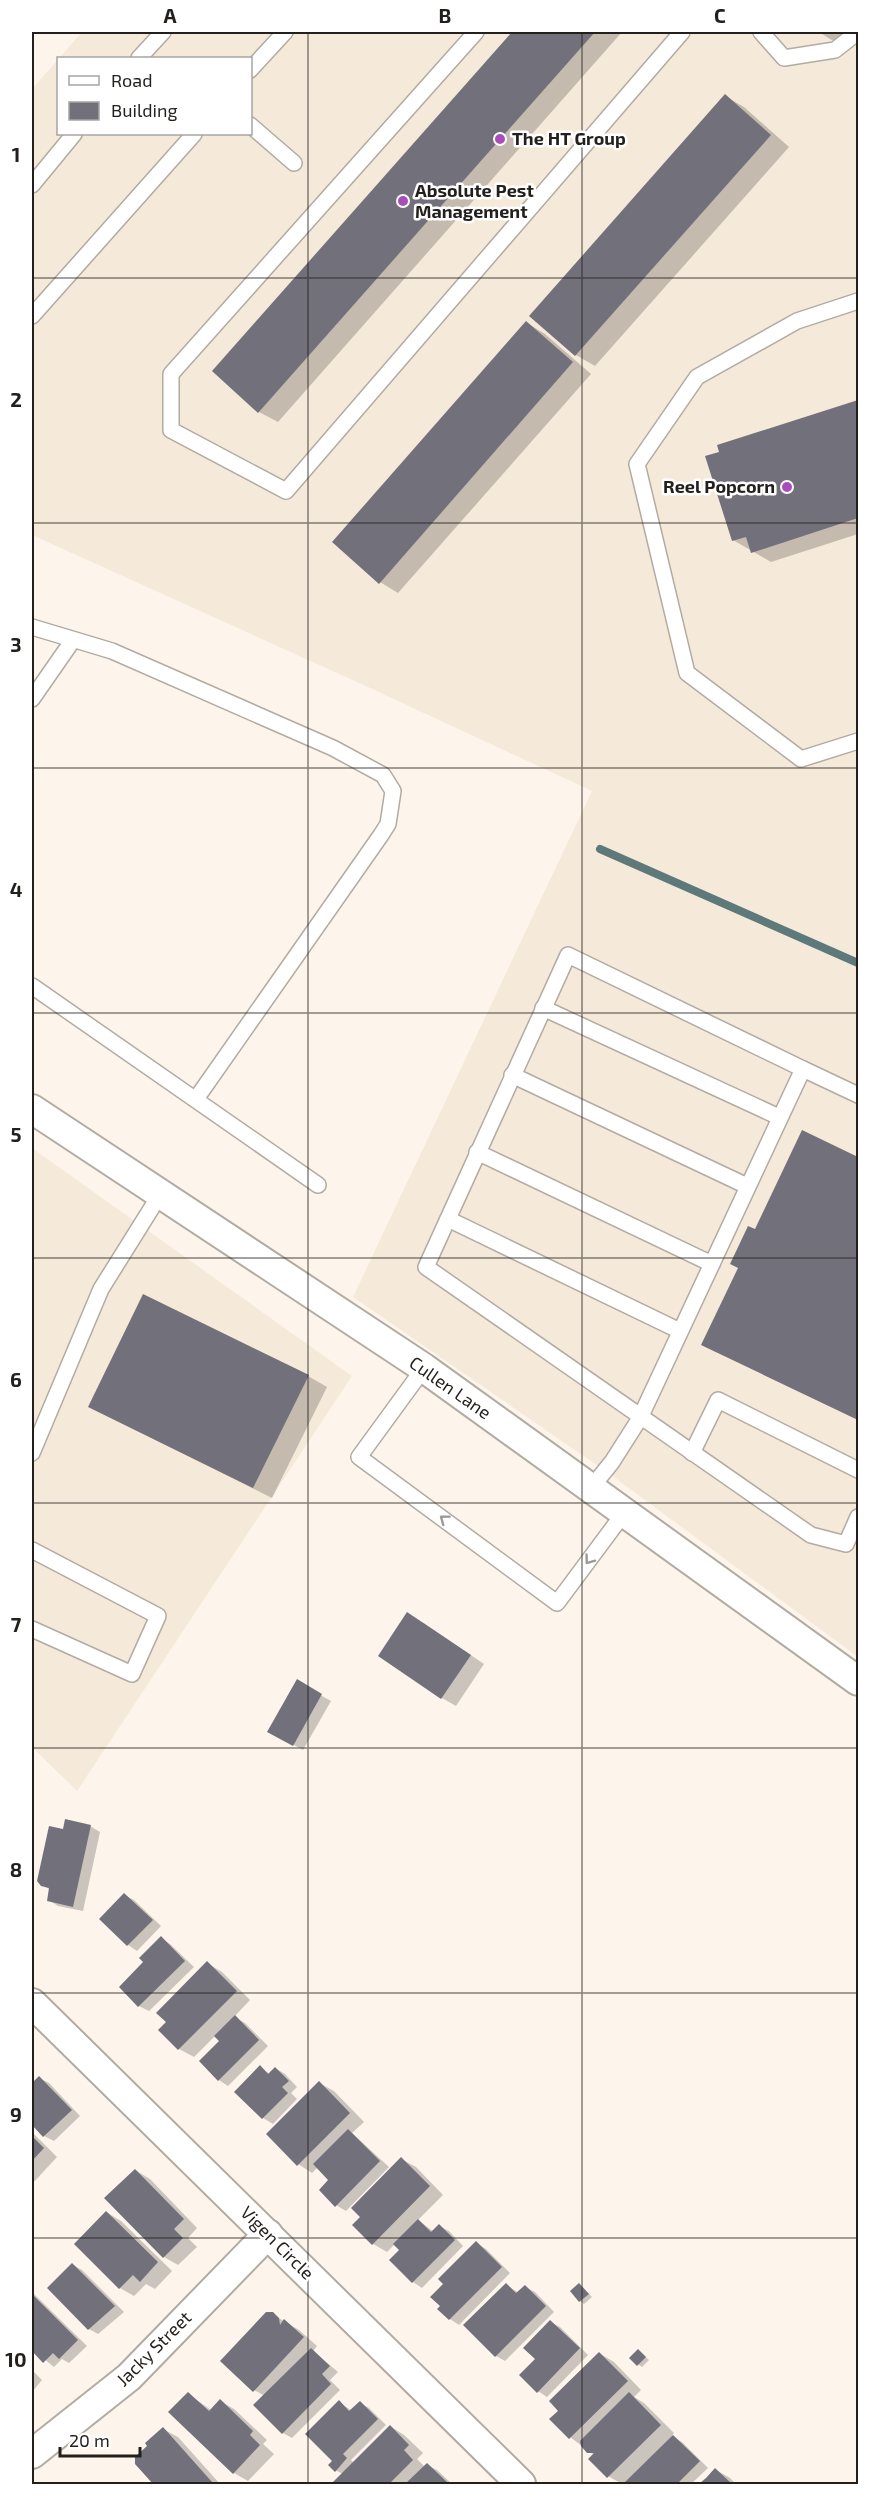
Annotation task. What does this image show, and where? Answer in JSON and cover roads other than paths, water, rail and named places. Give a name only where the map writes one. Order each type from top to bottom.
[{"type":"street","name":"Cullen Lane","points":[[34,1118],[161,1193],[424,1368],[858,1681]]},
{"type":"street","name":"Vigen Circle","points":[[32,2003],[520,2484]]},
{"type":"street","name":"Jacky Street","points":[[32,2454],[129,2377],[268,2234]]},
{"type":"lane","points":[[141,57],[163,32]]},
{"type":"lane","points":[[252,68],[285,32]]},
{"type":"lane","points":[[476,32],[171,374],[171,430],[286,491],[682,32]]},
{"type":"lane","points":[[761,32],[784,58],[835,50],[858,32]]},
{"type":"lane","points":[[252,127],[294,163]]},
{"type":"lane","points":[[32,185],[73,135]]},
{"type":"lane","points":[[32,316],[193,135]]},
{"type":"lane","points":[[858,301],[797,321],[697,377],[637,464],[687,673],[801,759],[858,741]]},
{"type":"lane","points":[[32,627],[112,651],[333,748],[383,775],[393,791],[388,824],[381,835],[196,1099]]},
{"type":"lane","points":[[32,699],[73,640]]},
{"type":"lane","points":[[858,1095],[568,955],[426,1267],[811,1535],[846,1544],[858,1517]]},
{"type":"lane","points":[[32,986],[318,1185]]},
{"type":"lane","points":[[543,1008],[779,1118]]},
{"type":"lane","points":[[591,1488],[612,1462],[640,1418],[803,1069]]},
{"type":"lane","points":[[512,1075],[747,1186]]},
{"type":"lane","points":[[477,1152],[712,1264]]},
{"type":"lane","points":[[32,1453],[101,1289],[161,1193]]},
{"type":"lane","points":[[448,1219],[680,1331]]},
{"type":"lane","points":[[424,1368],[359,1456],[557,1603],[624,1513]]},
{"type":"lane","points":[[692,1453],[718,1400],[858,1470]]},
{"type":"lane","points":[[32,1550],[158,1616],[132,1674],[32,1629]]},
{"type":"waterway","points":[[600,849],[858,963]]},
{"type":"place","name":"The HT Group","points":[[500,139]]},
{"type":"place","name":"Absolute Pest Management","points":[[403,201]]},
{"type":"place","name":"Reel Popcorn","points":[[787,487]]}]
